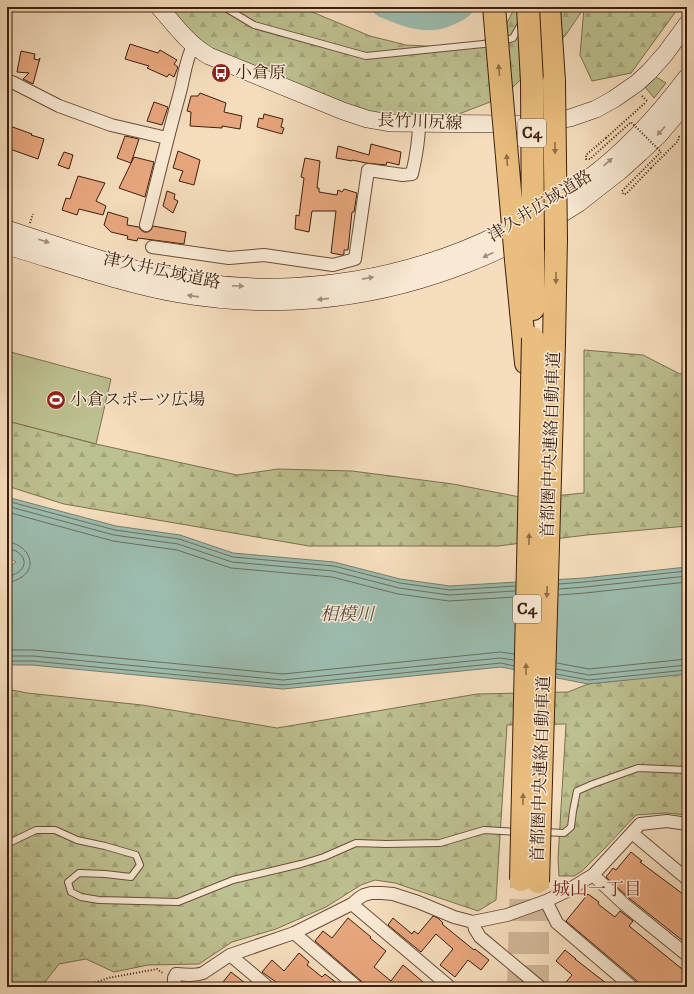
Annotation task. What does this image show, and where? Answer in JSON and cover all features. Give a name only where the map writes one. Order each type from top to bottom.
[{"type":"highway","points":[[494,7],[525,256]]},
{"type":"highway","name":"首都圏中央連絡自動車道","points":[[529,7],[532,82],[525,256],[532,420],[535,888]]},
{"type":"highway","name":"首都圏中央連絡自動車道","points":[[535,888],[554,343],[556,239],[554,81],[549,7]]},
{"type":"highway","points":[[554,81],[558,7]]},
{"type":"main road","name":"長竹川尻線","points":[[159,7],[187,40],[201,52],[359,117],[378,122],[504,125],[544,123],[570,118],[614,99],[637,83],[665,54],[687,24]]},
{"type":"main road","name":"津久井広域道路","points":[[7,229],[106,261],[196,282],[223,285],[300,286],[378,276],[427,263],[479,243],[521,222],[590,177],[630,142],[658,113],[687,78]]},
{"type":"main road","name":"津久井広域道路","points":[[7,246],[127,282],[166,291],[204,297],[256,302],[310,300],[336,298],[388,288],[438,274],[489,255],[522,238],[579,203],[640,153],[659,135],[687,102]]},
{"type":"street","points":[[146,225],[188,56],[193,46]]},
{"type":"street","points":[[7,82],[12,82],[59,106],[111,125],[167,138]]},
{"type":"street","points":[[152,247],[229,258],[264,255],[333,265],[355,259],[368,170],[403,176],[412,174],[419,123]]},
{"type":"street","points":[[535,888],[565,892],[593,875],[640,824],[667,821],[687,824]]},
{"type":"street","points":[[632,833],[687,879]]},
{"type":"street","points":[[593,875],[624,904],[687,955]]},
{"type":"street","points":[[178,987],[174,983],[176,974],[191,975],[204,973],[230,955],[294,933],[352,904],[364,895],[371,893],[382,892],[393,894],[418,902],[454,917],[473,922],[508,915],[535,888]]},
{"type":"street","points":[[535,888],[557,923],[632,987]]},
{"type":"street","points":[[352,904],[450,987]]},
{"type":"street","points":[[473,922],[480,937],[540,987]]},
{"type":"street","points":[[294,933],[357,987]]},
{"type":"street","points":[[230,955],[268,987]]},
{"type":"lane","points":[[224,7],[254,25],[366,56],[486,44],[514,38],[529,7]]},
{"type":"lane","points":[[536,832],[564,833],[568,830],[571,827],[578,791],[593,784],[638,768],[687,770]]},
{"type":"lane","points":[[7,844],[36,830],[55,830],[77,840],[106,846],[136,855],[140,865],[131,877],[79,873],[68,882],[71,892],[81,897],[99,900],[178,902],[233,880],[301,864],[324,857],[356,843],[440,843],[484,830],[529,832]]},
{"type":"path","points":[[647,101],[586,155],[586,159],[590,159],[631,122],[661,152],[622,191],[623,194],[626,194],[678,141]]},
{"type":"path","points":[[32,218],[33,214]]},
{"type":"path","points":[[84,987],[108,978],[157,969],[165,974]]},
{"type":"green space","points":[[165,7],[300,7],[370,36],[406,45],[464,48],[502,33],[515,7],[679,7],[631,73],[592,81],[580,55],[584,8],[565,36],[503,97],[438,122],[361,112],[199,44]]},
{"type":"green space","points":[[656,77],[666,83],[654,98],[645,87]]},
{"type":"green space","points":[[584,350],[643,355],[680,374],[687,373],[687,526],[587,535],[498,546],[309,546],[64,504],[7,486],[7,421],[96,444],[237,475],[278,469],[352,471],[453,484],[520,497],[543,497],[584,493]]},
{"type":"green space","name":"小倉スポーツ広場","points":[[7,351],[111,379],[96,444],[7,421]]},
{"type":"green space","points":[[687,673],[687,815],[666,813],[636,815],[582,871],[574,876],[559,876],[558,859],[566,724],[507,725],[496,900],[478,911],[395,883],[375,880],[361,885],[326,907],[276,929],[232,942],[199,964],[148,965],[114,972],[86,959],[59,964],[41,987],[7,987],[7,689],[27,693],[142,705],[277,728],[477,694],[568,692],[588,684]]},
{"type":"water","name":"相模川","points":[[7,497],[116,526],[180,535],[233,553],[334,562],[400,579],[450,586],[584,578],[687,567],[687,674],[588,684],[501,667],[283,689],[32,665],[7,665],[7,568],[16,562],[7,557]]},
{"type":"building","points":[[130,44],[158,53],[160,50],[177,60],[174,64],[178,67],[174,77],[169,74],[167,77],[147,68],[149,66],[125,59]]},
{"type":"building","points":[[21,51],[35,54],[34,59],[39,60],[40,58],[33,84],[23,79],[29,73],[17,72]]},
{"type":"building","points":[[200,93],[226,103],[224,112],[242,116],[240,129],[222,126],[222,128],[190,126],[191,112],[187,111],[191,96],[198,96]]},
{"type":"building","points":[[154,102],[168,107],[162,125],[147,121]]},
{"type":"building","points":[[264,114],[283,119],[281,127],[284,128],[282,134],[257,127],[259,118],[263,119]]},
{"type":"building","points":[[7,125],[44,139],[38,159],[7,148]]},
{"type":"building","points":[[125,136],[139,139],[131,163],[117,158]]},
{"type":"building","points":[[371,144],[401,152],[399,165],[387,162],[386,165],[366,163],[336,158],[338,146],[369,155]]},
{"type":"building","points":[[178,151],[200,160],[194,185],[179,181],[183,171],[173,168]]},
{"type":"building","points":[[64,152],[73,155],[69,169],[58,165]]},
{"type":"building","points":[[134,157],[154,162],[145,197],[119,188]]},
{"type":"building","points":[[305,158],[320,161],[317,188],[319,188],[319,192],[337,195],[338,190],[342,192],[344,189],[357,193],[354,212],[352,212],[348,250],[344,250],[344,254],[342,255],[331,253],[336,211],[312,211],[309,232],[295,229],[296,215],[299,216],[304,178],[301,177]]},
{"type":"building","points":[[78,176],[105,183],[96,201],[106,206],[103,215],[79,209],[77,215],[62,210],[66,198],[70,199]]},
{"type":"building","points":[[167,191],[175,194],[174,199],[178,201],[173,213],[163,206]]},
{"type":"building","points":[[108,212],[128,218],[127,225],[139,227],[144,232],[151,230],[153,226],[186,232],[184,244],[138,238],[137,241],[127,239],[128,236],[111,232],[104,225]]},
{"type":"building","points":[[631,852],[642,861],[640,862],[687,897],[687,944],[629,898],[606,877],[613,868],[616,870]]},
{"type":"building","points":[[588,894],[615,917],[620,911],[633,921],[629,926],[687,973],[687,987],[641,987],[637,981],[566,921]]},
{"type":"building","points":[[433,916],[438,918],[443,923],[442,924],[489,960],[481,970],[468,960],[455,977],[440,965],[453,949],[436,934],[421,952],[388,925],[393,918],[412,934],[414,931],[418,934]]},
{"type":"building","points":[[348,918],[386,951],[374,967],[391,981],[403,965],[429,987],[368,987],[315,941],[323,931],[332,938]]},
{"type":"building","points":[[565,950],[611,987],[562,987],[572,975],[556,961]]},
{"type":"building","points":[[299,953],[309,962],[307,965],[322,977],[325,974],[342,987],[280,987],[275,983],[276,982],[262,972],[272,960],[284,971]]},
{"type":"building","points":[[231,972],[250,987],[219,987]]},
{"type":"waterway","points":[[383,7],[399,14],[424,20],[441,18],[456,12],[463,7]]},
{"type":"tunnel","points":[[518,987],[521,880]]},
{"type":"tunnel","points":[[538,882],[538,987]]},
{"type":"place","name":"小倉原","points":[[221,73]]},
{"type":"place","name":"小倉スポーツ広場","points":[[56,400]]},
{"type":"district","name":"城山一丁目","points":[[597,890]]}]
